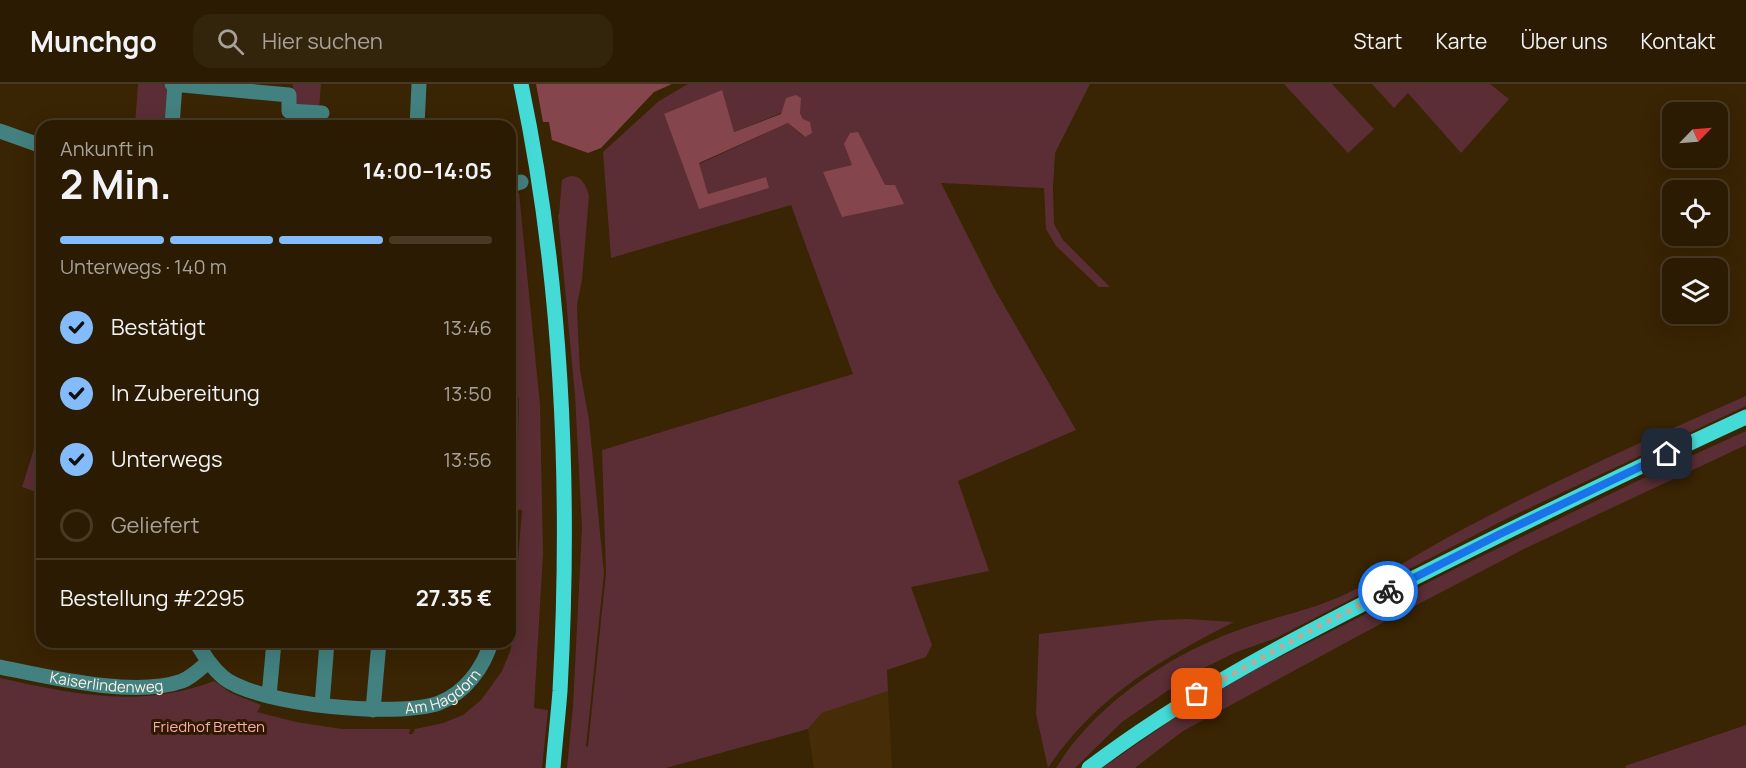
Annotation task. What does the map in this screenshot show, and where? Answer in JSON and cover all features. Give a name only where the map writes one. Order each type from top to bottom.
[{"type":"main road","points":[[521,84],[545,214],[561,395],[564,486],[562,629],[560,693],[553,768]]},
{"type":"main road","points":[[1089,768],[1122,743],[1216,682],[1315,628],[1500,534],[1746,417]]},
{"type":"street","points":[[172,120],[174,84],[246,88],[289,95],[289,111],[322,113]]},
{"type":"street","points":[[417,120],[419,84]]},
{"type":"street","points":[[0,131],[36,144]]},
{"type":"street","name":"Am Hagdorn","points":[[200,648],[208,662],[224,678],[242,689],[322,705],[373,710],[416,708],[440,702],[470,681],[489,648]]},
{"type":"street","points":[[270,696],[274,648]]},
{"type":"street","points":[[322,705],[327,648]]},
{"type":"street","points":[[373,710],[378,648]]},
{"type":"street","name":"Kaiserlindenweg","points":[[0,667],[62,680],[158,687],[185,680],[208,662]]},
{"type":"shaded area","points":[[536,84],[672,84],[654,92],[601,148],[588,153],[552,140],[549,122],[543,122]]},
{"type":"shaded area","points":[[722,90],[734,132],[781,114],[786,98],[796,95],[801,98],[800,113],[803,119],[810,122],[812,133],[805,137],[788,123],[699,163],[708,194],[766,177],[769,188],[699,209],[664,114]]},
{"type":"shaded area","points":[[858,132],[885,185],[895,185],[904,204],[842,217],[823,172],[852,165],[844,144],[850,133]]},
{"type":"shaded area","points":[[888,691],[892,768],[814,768],[808,729],[822,713]]},
{"type":"green space","points":[[138,84],[162,84],[170,87],[169,120],[135,120]]},
{"type":"green space","points":[[293,84],[321,84],[319,109],[292,108]]},
{"type":"green space","points":[[688,84],[1090,84],[1055,153],[1054,224],[1063,240],[1110,287],[1099,287],[1056,246],[1046,229],[1044,188],[941,183],[994,288],[1076,430],[958,481],[989,571],[911,587],[932,645],[926,657],[887,670],[888,691],[822,713],[808,729],[666,768],[567,768],[573,706],[582,528],[575,395],[558,215],[562,180],[572,176],[580,179],[586,186],[589,196],[582,280],[577,305],[578,333],[580,370],[589,420],[604,573],[586,747],[588,746],[606,573],[602,450],[853,374],[791,205],[611,258],[603,152],[659,101]],"holes":[[[781,113],[800,113],[803,119],[804,137],[788,123],[699,164],[708,194],[766,177],[699,208],[664,114],[734,132]]]},
{"type":"green space","points":[[1284,84],[1332,84],[1374,129],[1348,153]]},
{"type":"green space","points":[[1372,84],[1490,84],[1509,99],[1461,153],[1408,93],[1394,108]]},
{"type":"green space","name":"Friedhof Bretten","points":[[519,193],[540,405],[543,553],[534,708],[548,710],[542,768],[0,768],[0,678],[81,693],[133,697],[187,690],[214,681],[231,693],[261,705],[257,712],[296,722],[342,729],[410,729],[409,734],[413,734],[415,729],[443,723],[463,715],[481,700],[502,671],[511,648],[516,648],[516,586],[522,510],[516,510],[519,398],[516,397],[516,194]]},
{"type":"green space","points":[[1746,396],[1746,406],[1506,519],[1276,638],[1234,653],[1192,674],[1122,722],[1075,768],[1056,768],[1093,721],[1116,700],[1167,664],[1194,649],[1222,636],[1348,593],[1467,527],[1536,492]]},
{"type":"green space","points":[[1746,431],[1746,445],[1526,548],[1384,622],[1183,731],[1135,768],[1102,768],[1189,708],[1260,667],[1457,568]]},
{"type":"green space","points":[[36,443],[36,492],[22,487]]},
{"type":"green space","points":[[1158,620],[1234,622],[1155,666],[1108,701],[1066,743],[1048,768],[1036,714],[1039,634]]},
{"type":"green space","points":[[1746,725],[1746,768],[1626,768],[1625,766]]},
{"type":"way so far","points":[[1197,694],[1315,628],[1388,591]]},
{"type":"route","points":[[1388,591],[1667,454]]}]
